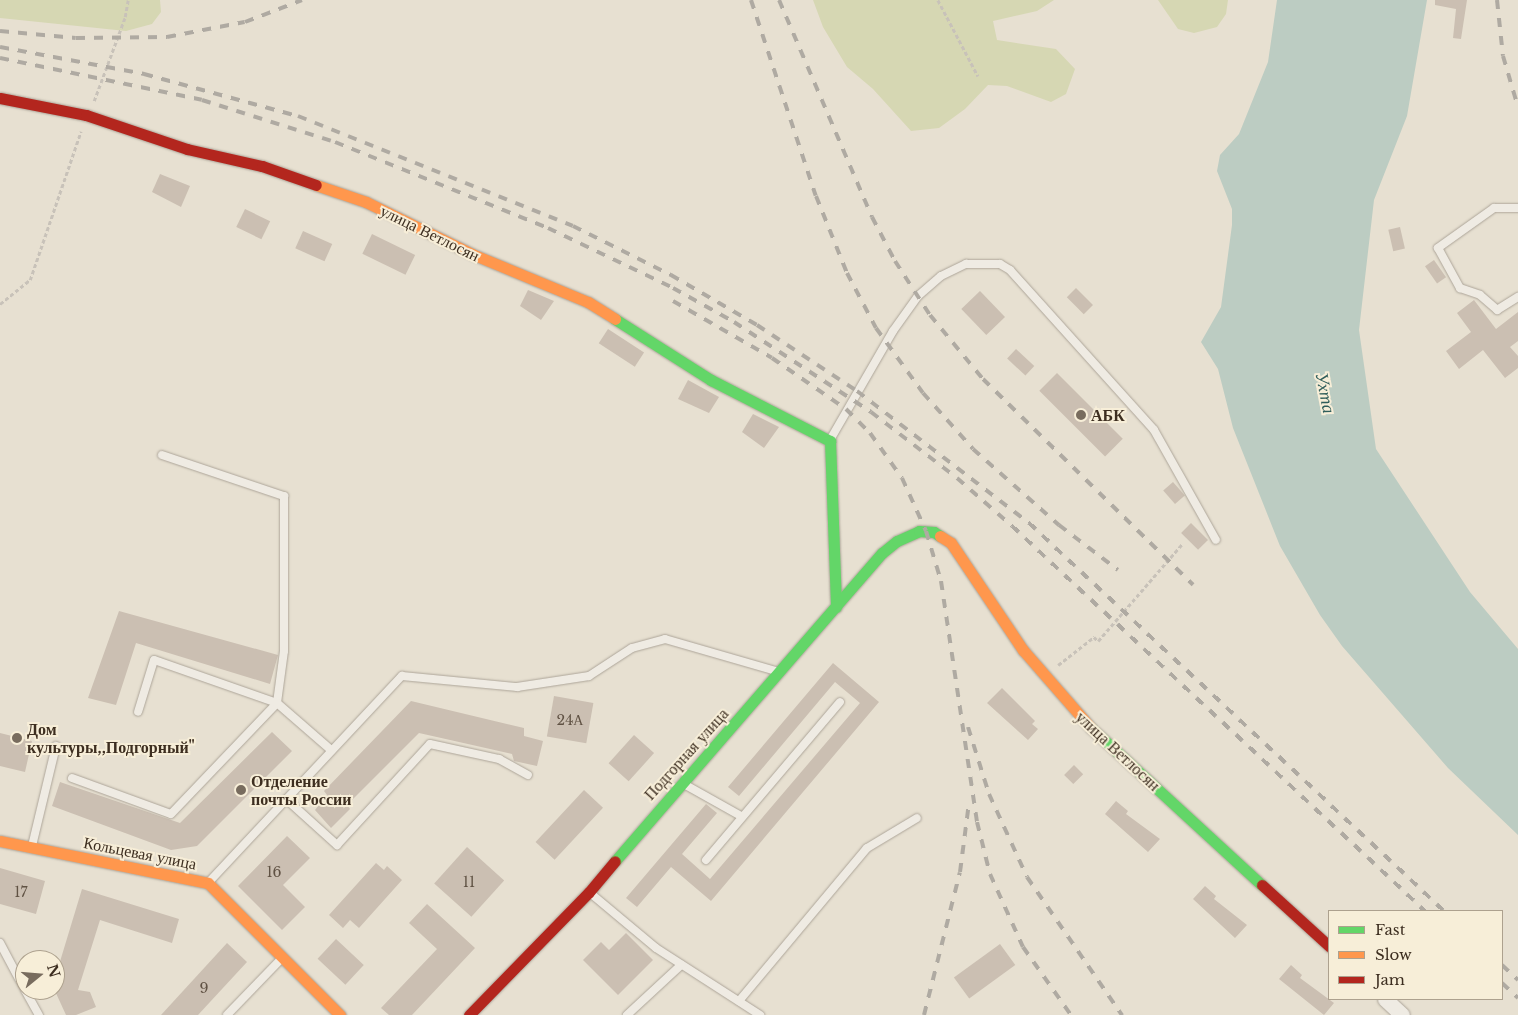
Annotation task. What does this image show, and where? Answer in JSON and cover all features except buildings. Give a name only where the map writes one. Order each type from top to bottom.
[{"type":"street","name":"улица Ветлосян","points":[[0,98],[86,115],[187,149],[262,166],[366,202],[472,254],[588,302],[711,380],[790,418],[830,441]]},
{"type":"street","points":[[830,441],[836,607]]},
{"type":"street","name":"улица Ветлосян","points":[[934,532],[957,549],[1043,677],[1085,723],[1328,945]]},
{"type":"street","name":"Подгорная улица","points":[[469,1015],[589,892],[680,782],[781,672],[882,553],[897,541],[912,533],[934,532]]},
{"type":"street","name":"Кольцевая улица","points":[[0,841],[208,883],[340,1015]]},
{"type":"street","points":[[1386,1000],[1402,1015]]},
{"type":"lane","points":[[1518,208],[1494,208],[1438,248],[1460,288],[1480,295],[1498,310],[1518,297]]},
{"type":"lane","points":[[830,441],[834,428],[893,330],[918,296],[941,276],[966,264],[1000,264],[1010,270],[1154,430],[1216,540]]},
{"type":"lane","points":[[72,778],[171,814],[277,703],[284,651],[284,496],[162,455]]},
{"type":"lane","points":[[208,883],[402,676],[526,686],[588,676],[632,648],[665,639],[781,672]]},
{"type":"lane","points":[[138,712],[154,660],[277,703],[331,750]]},
{"type":"lane","points":[[706,860],[740,816],[840,702]]},
{"type":"lane","points":[[286,799],[337,845],[430,744],[499,759],[528,775]]},
{"type":"lane","points":[[32,848],[56,746]]},
{"type":"lane","points":[[680,782],[740,816]]},
{"type":"lane","points":[[739,1000],[867,848],[917,818]]},
{"type":"lane","points":[[589,892],[681,965],[760,1015]]},
{"type":"lane","points":[[0,943],[15,971]]},
{"type":"lane","points":[[227,1015],[282,957]]},
{"type":"lane","points":[[627,1015],[681,965]]},
{"type":"lane","points":[[30,1000],[38,1015]]},
{"type":"path","points":[[0,304],[30,280],[86,115],[125,17],[128,0]]},
{"type":"path","points":[[938,0],[978,76]]},
{"type":"path","points":[[1043,677],[1094,637],[1098,641],[1183,543]]},
{"type":"green space","points":[[0,0],[160,0],[161,12],[152,24],[126,31],[0,18]]},
{"type":"green space","points":[[813,0],[1054,0],[1037,11],[993,21],[997,40],[1056,49],[1075,69],[1066,94],[1051,102],[1007,86],[988,85],[965,109],[939,128],[911,131],[873,89],[847,67],[823,27]]},
{"type":"green space","points":[[1158,0],[1228,0],[1226,14],[1217,27],[1194,33],[1178,29]]},
{"type":"water","name":"Ухта","points":[[1277,0],[1427,0],[1407,116],[1374,200],[1359,330],[1376,449],[1470,592],[1518,649],[1518,835],[1448,768],[1342,646],[1320,615],[1280,546],[1233,428],[1218,369],[1201,342],[1221,307],[1232,225],[1232,209],[1217,171],[1220,155],[1239,134],[1268,62]]},
{"type":"railway","points":[[0,31],[76,38],[167,37],[245,22],[302,0]]},
{"type":"railway","points":[[751,0],[816,196],[847,273],[876,328],[923,393],[973,449],[1059,525],[1118,570]]},
{"type":"railway","points":[[779,0],[872,217],[895,261],[930,315],[983,379],[1193,585]]},
{"type":"railway","points":[[1497,0],[1503,56],[1518,107]]},
{"type":"railway","points":[[0,47],[144,74],[298,116],[573,226],[671,275],[757,325],[857,391],[1029,523],[1443,910]]},
{"type":"railway","points":[[0,58],[202,100],[335,142],[548,228],[673,288],[734,322],[871,412],[957,478],[1012,526],[1424,910]]},
{"type":"railway","points":[[673,301],[772,358],[846,409],[870,433],[902,478],[926,531],[941,581],[977,822],[990,874],[1023,947],[1071,1015]]},
{"type":"railway","points":[[968,727],[989,794],[1027,877],[1122,1015]]},
{"type":"railway","points":[[924,1015],[960,872],[969,803]]},
{"type":"railway","points":[[1503,966],[1518,980]]},
{"type":"railway","points":[[1503,984],[1518,998]]},
{"type":"traffic: fast","points":[[615,319],[711,380],[830,441],[836,607]]},
{"type":"traffic: fast","points":[[615,861],[882,553],[897,541],[919,531],[934,532],[940,536]]},
{"type":"traffic: fast","points":[[1091,728],[1262,885]]},
{"type":"traffic: slow","points":[[316,185],[366,202],[472,254],[588,302],[615,319]]},
{"type":"traffic: slow","points":[[940,536],[951,543],[1023,650],[1091,728]]},
{"type":"traffic: slow","points":[[0,841],[208,883],[340,1015]]},
{"type":"traffic: jam","points":[[0,98],[86,115],[187,149],[262,166],[316,185]]},
{"type":"traffic: jam","points":[[469,1015],[589,892],[615,861]]},
{"type":"traffic: jam","points":[[1262,885],[1328,945]]},
{"type":"place","name":"АБК","points":[[1081,415]]},
{"type":"place","name":"Дом культуры,,Подгорный\"","points":[[17,738]]},
{"type":"place","name":"Отделение почты России","points":[[241,790]]}]
